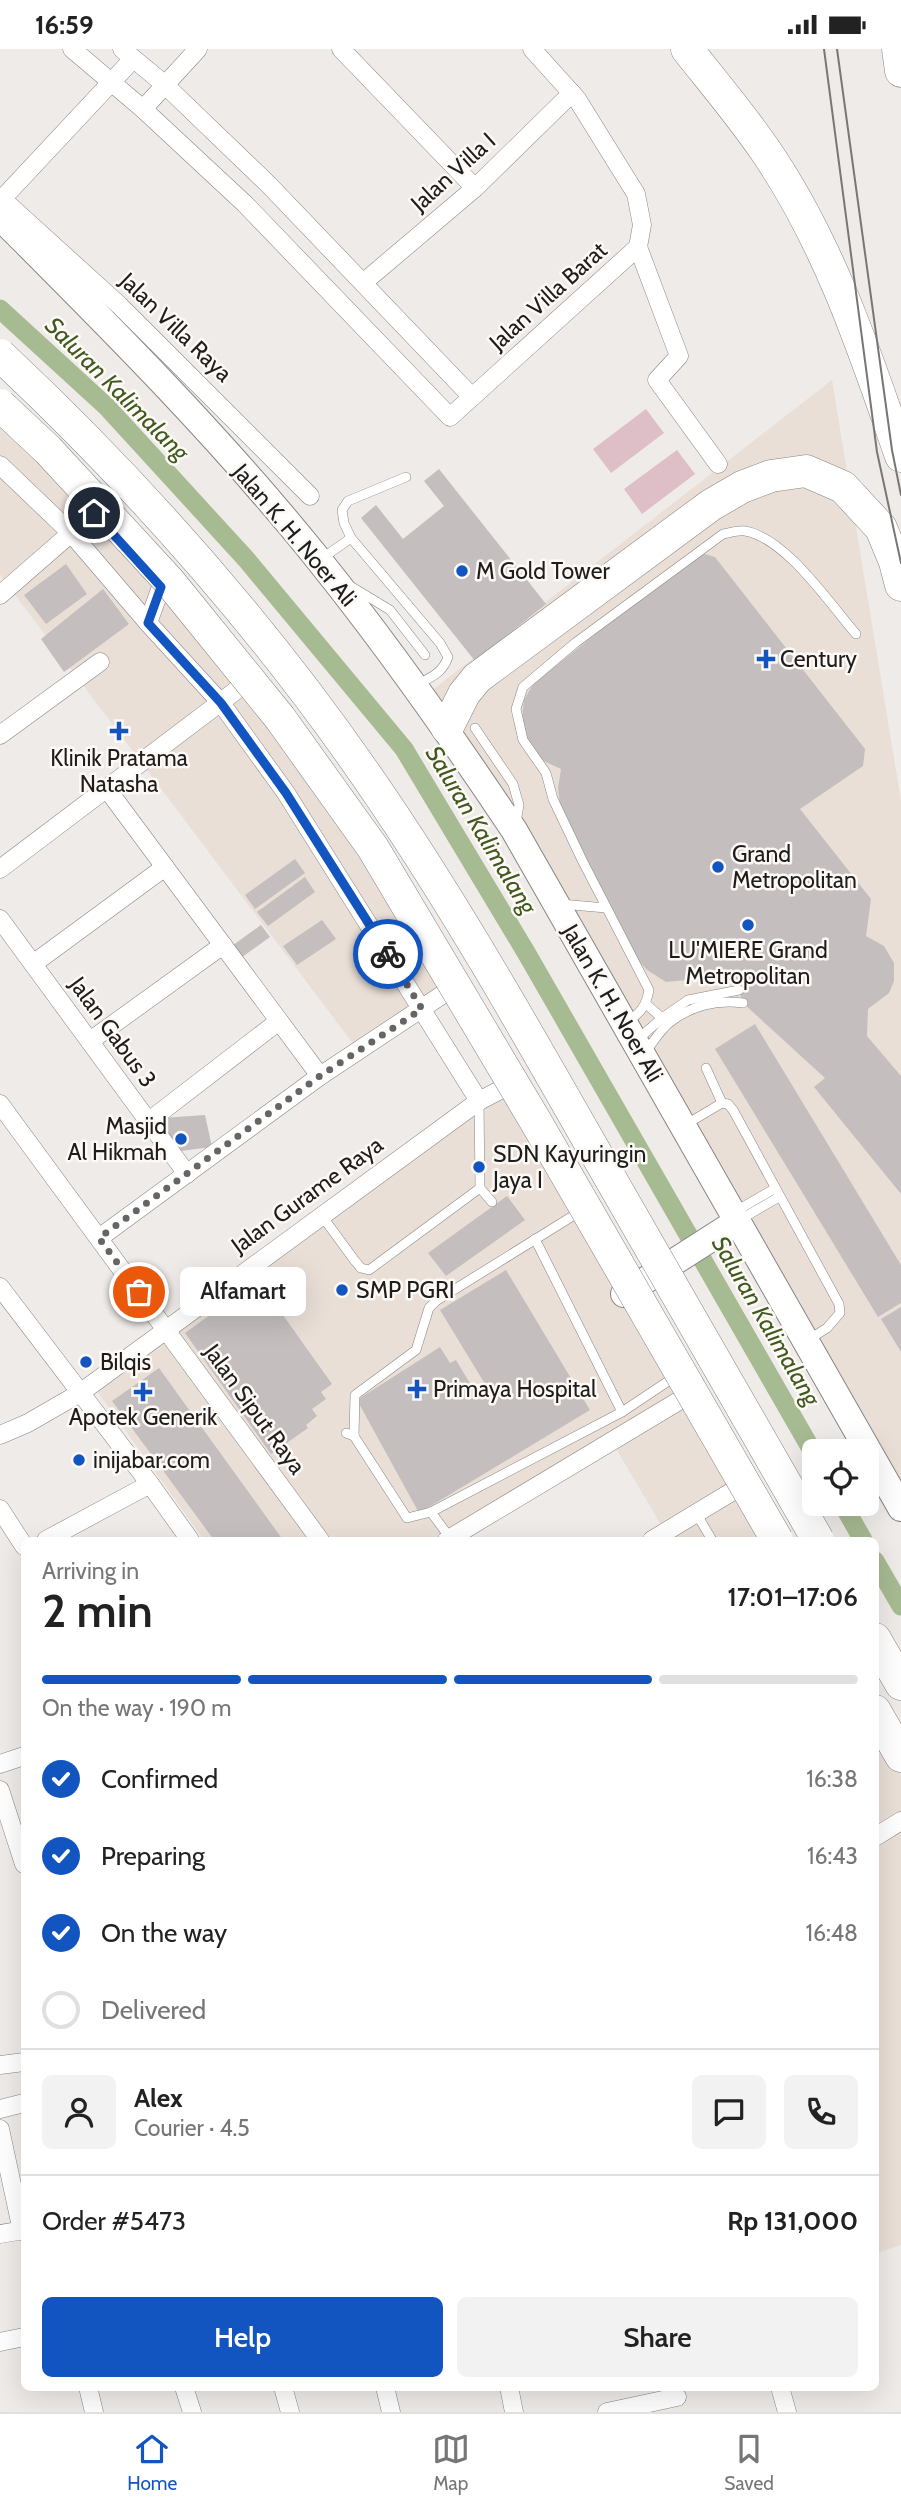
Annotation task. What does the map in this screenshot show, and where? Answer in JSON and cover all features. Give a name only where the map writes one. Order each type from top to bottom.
[{"type":"highway","points":[[687,49],[766,151],[820,244],[858,332],[901,456]]},
{"type":"highway","points":[[898,49],[901,71]]},
{"type":"highway","points":[[0,355],[72,422],[181,538],[291,672],[383,800],[483,955],[816,1537]]},
{"type":"highway","points":[[0,405],[48,450],[169,581],[280,718],[373,849],[543,1134],[775,1537]]},
{"type":"highway","points":[[461,728],[464,694],[477,678],[711,505],[742,487],[771,476],[806,471],[843,487],[881,529],[901,585]]},
{"type":"highway","points":[[879,1646],[901,1684]]},
{"type":"highway","points":[[879,1718],[901,1756]]},
{"type":"main road","name":"Jalan K. H. Noer Ali","points":[[1,204],[262,492],[415,686],[461,728],[514,830],[684,1125],[728,1221],[807,1340],[901,1508]]},
{"type":"main road","points":[[0,420],[94,513],[161,587],[242,686],[320,789],[448,991],[576,1214],[682,1386],[765,1537]]},
{"type":"main road","points":[[620,1288],[728,1221]]},
{"type":"main road","points":[[879,1736],[901,1776]]},
{"type":"street","points":[[85,53],[111,83],[143,109],[198,49]]},
{"type":"street","points":[[341,49],[475,188]]},
{"type":"street","points":[[532,49],[572,93]]},
{"type":"street","points":[[1,204],[111,83],[127,54],[164,84],[268,184],[472,397]]},
{"type":"street","name":"Jalan Villa I","points":[[364,282],[475,188],[572,93]]},
{"type":"street","name":"Jalan Villa Barat","points":[[143,109],[244,204],[450,417],[638,247],[642,225],[636,194],[572,93]]},
{"type":"street","name":"Jalan Villa Raya","points":[[1,204],[119,305],[310,496]]},
{"type":"street","points":[[638,247],[679,356],[657,380],[718,464]]},
{"type":"street","points":[[0,465],[71,533],[221,703],[286,793],[479,1101]]},
{"type":"street","points":[[0,595],[94,513]]},
{"type":"street","points":[[148,623],[161,587]]},
{"type":"street","points":[[0,735],[100,662]]},
{"type":"street","points":[[0,869],[242,686]]},
{"type":"street","points":[[107,789],[320,1076]]},
{"type":"street","points":[[33,964],[166,867]]},
{"type":"street","name":"Jalan Gabus 3","points":[[0,919],[187,1174]]},
{"type":"street","points":[[90,1041],[223,945]]},
{"type":"street","points":[[99,1238],[320,1076],[448,991]]},
{"type":"street","points":[[149,1121],[279,1021]]},
{"type":"street","name":"Jalan Gurame Raya","points":[[0,1435],[28,1423],[80,1393],[479,1101],[504,1089]]},
{"type":"street","name":"Jalan Siput Raya","points":[[0,1104],[318,1537]]},
{"type":"street","points":[[0,1287],[6,1306],[80,1393],[188,1537]]},
{"type":"street","points":[[453,1537],[682,1386]]},
{"type":"street","points":[[52,1537],[150,1484]]},
{"type":"street","points":[[656,1537],[738,1488]]},
{"type":"street","points":[[0,1509],[21,1541]]},
{"type":"street","points":[[0,1764],[21,1757]]},
{"type":"street","points":[[0,1790],[21,1855]]},
{"type":"street","points":[[879,1835],[901,1821]]},
{"type":"street","points":[[0,2065],[21,2062]]},
{"type":"street","points":[[0,2109],[21,2104]]},
{"type":"street","points":[[0,2129],[21,2221]]},
{"type":"street","points":[[0,2234],[21,2230]]},
{"type":"street","points":[[0,2342],[21,2338]]},
{"type":"street","points":[[89,2391],[94,2412]]},
{"type":"street","points":[[185,2391],[192,2412]]},
{"type":"street","points":[[284,2391],[290,2412]]},
{"type":"street","points":[[386,2391],[391,2412]]},
{"type":"street","points":[[510,2391],[514,2412]]},
{"type":"street","points":[[781,2391],[787,2412]]},
{"type":"street","points":[[607,2412],[677,2399]]},
{"type":"lane","points":[[406,477],[348,501],[342,510],[344,523],[351,537],[440,643],[448,657],[445,666],[433,677],[415,686]]},
{"type":"lane","points":[[635,1040],[638,1014],[646,1004],[649,990],[553,800],[547,773],[523,740],[516,709],[523,687],[575,643],[723,534],[743,530],[766,539],[784,551],[856,634]]},
{"type":"lane","points":[[351,537],[323,566],[390,610],[425,655]]},
{"type":"lane","points":[[556,903],[606,908]]},
{"type":"lane","points":[[635,1040],[688,1000],[739,990]]},
{"type":"lane","points":[[635,1040],[694,1009],[726,1000],[743,1003]]},
{"type":"lane","points":[[646,1004],[662,1018]]},
{"type":"lane","points":[[706,1068],[722,1103]]},
{"type":"lane","points":[[479,1101],[480,1188],[492,1202]]},
{"type":"lane","points":[[684,1125],[722,1103],[728,1104],[733,1110],[838,1304],[840,1313],[835,1320],[807,1340]]},
{"type":"lane","points":[[321,1215],[355,1262],[369,1271],[480,1188]]},
{"type":"lane","points":[[728,1221],[777,1193]]},
{"type":"lane","points":[[576,1214],[429,1308],[416,1350],[355,1395],[350,1435],[407,1518],[431,1512],[622,1412],[682,1386]]},
{"type":"lane","points":[[535,1239],[622,1412]]},
{"type":"lane","points":[[431,1512],[449,1537]]},
{"type":"lane","points":[[696,1513],[710,1537]]},
{"type":"shaded area","points":[[832,380],[901,801],[901,1483],[879,1446],[879,1439],[875,1439],[431,691]]},
{"type":"shaded area","points":[[646,409],[664,433],[611,473],[593,449]]},
{"type":"shaded area","points":[[0,420],[95,513],[319,789],[448,991],[357,1049],[0,575]]},
{"type":"shaded area","points":[[677,450],[695,474],[642,514],[624,489]]},
{"type":"shaded area","points":[[504,1088],[765,1537],[668,1537],[615,1447],[471,1537],[202,1537],[92,1384]]},
{"type":"shaded area","points":[[879,1736],[901,1776],[901,2245],[879,2253]]},
{"type":"building","name":"M Gold Tower","points":[[439,469],[546,604],[475,661],[361,518],[376,505],[403,539],[444,506],[424,481]]},
{"type":"building","name":"Grand Metropolitan","points":[[705,554],[715,557],[865,749],[863,766],[800,809],[871,899],[866,936],[884,946],[894,963],[894,981],[889,993],[868,1009],[867,1036],[901,1076],[901,1194],[814,1087],[825,1078],[743,1003],[739,990],[719,970],[706,978],[666,982],[647,970],[630,951],[560,806],[558,788],[561,769],[537,758],[525,740],[522,719],[524,700],[533,684],[692,557]]},
{"type":"building","points":[[66,564],[87,594],[46,624],[24,595]]},
{"type":"building","points":[[103,589],[129,624],[64,672],[41,639]]},
{"type":"building","points":[[295,859],[305,873],[255,909],[245,895]]},
{"type":"building","points":[[305,877],[315,892],[268,926],[257,912]]},
{"type":"building","points":[[322,920],[336,939],[297,965],[283,946]]},
{"type":"building","points":[[261,925],[270,937],[238,960],[229,948]]},
{"type":"building","points":[[755,1024],[901,1265],[901,1303],[878,1317],[715,1049]]},
{"type":"building","points":[[205,1115],[212,1147],[173,1152],[162,1118]]},
{"type":"building","points":[[507,1196],[525,1220],[446,1276],[428,1253]]},
{"type":"building","points":[[506,1270],[590,1410],[419,1513],[357,1400],[440,1347],[450,1363],[456,1360],[474,1390],[485,1384],[440,1310]]},
{"type":"building","points":[[258,1280],[332,1384],[321,1392],[326,1399],[312,1409],[317,1416],[306,1425],[308,1428],[271,1454],[185,1333]]},
{"type":"building","points":[[901,1307],[901,1352],[881,1319]]},
{"type":"building","points":[[159,1368],[281,1537],[212,1537],[112,1401]]},
{"type":"waterway","name":"Saluran Kalimalang","points":[[0,309],[107,407],[246,559],[404,749],[527,954],[805,1439]]},
{"type":"waterway","name":"Saluran Kalimalang","points":[[849,1516],[861,1537]]},
{"type":"waterway","name":"Saluran Kalimalang","points":[[879,1568],[901,1606]]},
{"type":"tram line","points":[[824,49],[877,452],[901,563]]},
{"type":"tram line","points":[[837,49],[892,450],[901,495]]},
{"type":"way so far","points":[[139,1292],[99,1238],[320,1076],[422,1009],[388,954]]},
{"type":"place","name":"M Gold Tower","points":[[462,571]]},
{"type":"place","name":"Century","points":[[766,659]]},
{"type":"place","name":"Klinik Pratama Natasha","points":[[119,731]]},
{"type":"place","name":"Grand Metropolitan","points":[[718,867]]},
{"type":"place","name":"LU'MIERE Grand Metropolitan","points":[[748,925]]},
{"type":"place","name":"Masjid Al Hikmah","points":[[181,1139]]},
{"type":"place","name":"SDN Kayuringin Jaya I","points":[[479,1167]]},
{"type":"place","name":"SMP PGRI","points":[[342,1290]]},
{"type":"place","name":"Alfamart","points":[[139,1292]]},
{"type":"place","name":"Bilqis","points":[[86,1362]]},
{"type":"place","name":"Primaya Hospital","points":[[417,1389]]},
{"type":"place","name":"Apotek Generik","points":[[143,1392]]},
{"type":"place","name":"inijabar.com","points":[[79,1460]]},
{"type":"route","points":[[94,513],[161,587],[148,623],[221,703],[286,793],[388,954]]}]
